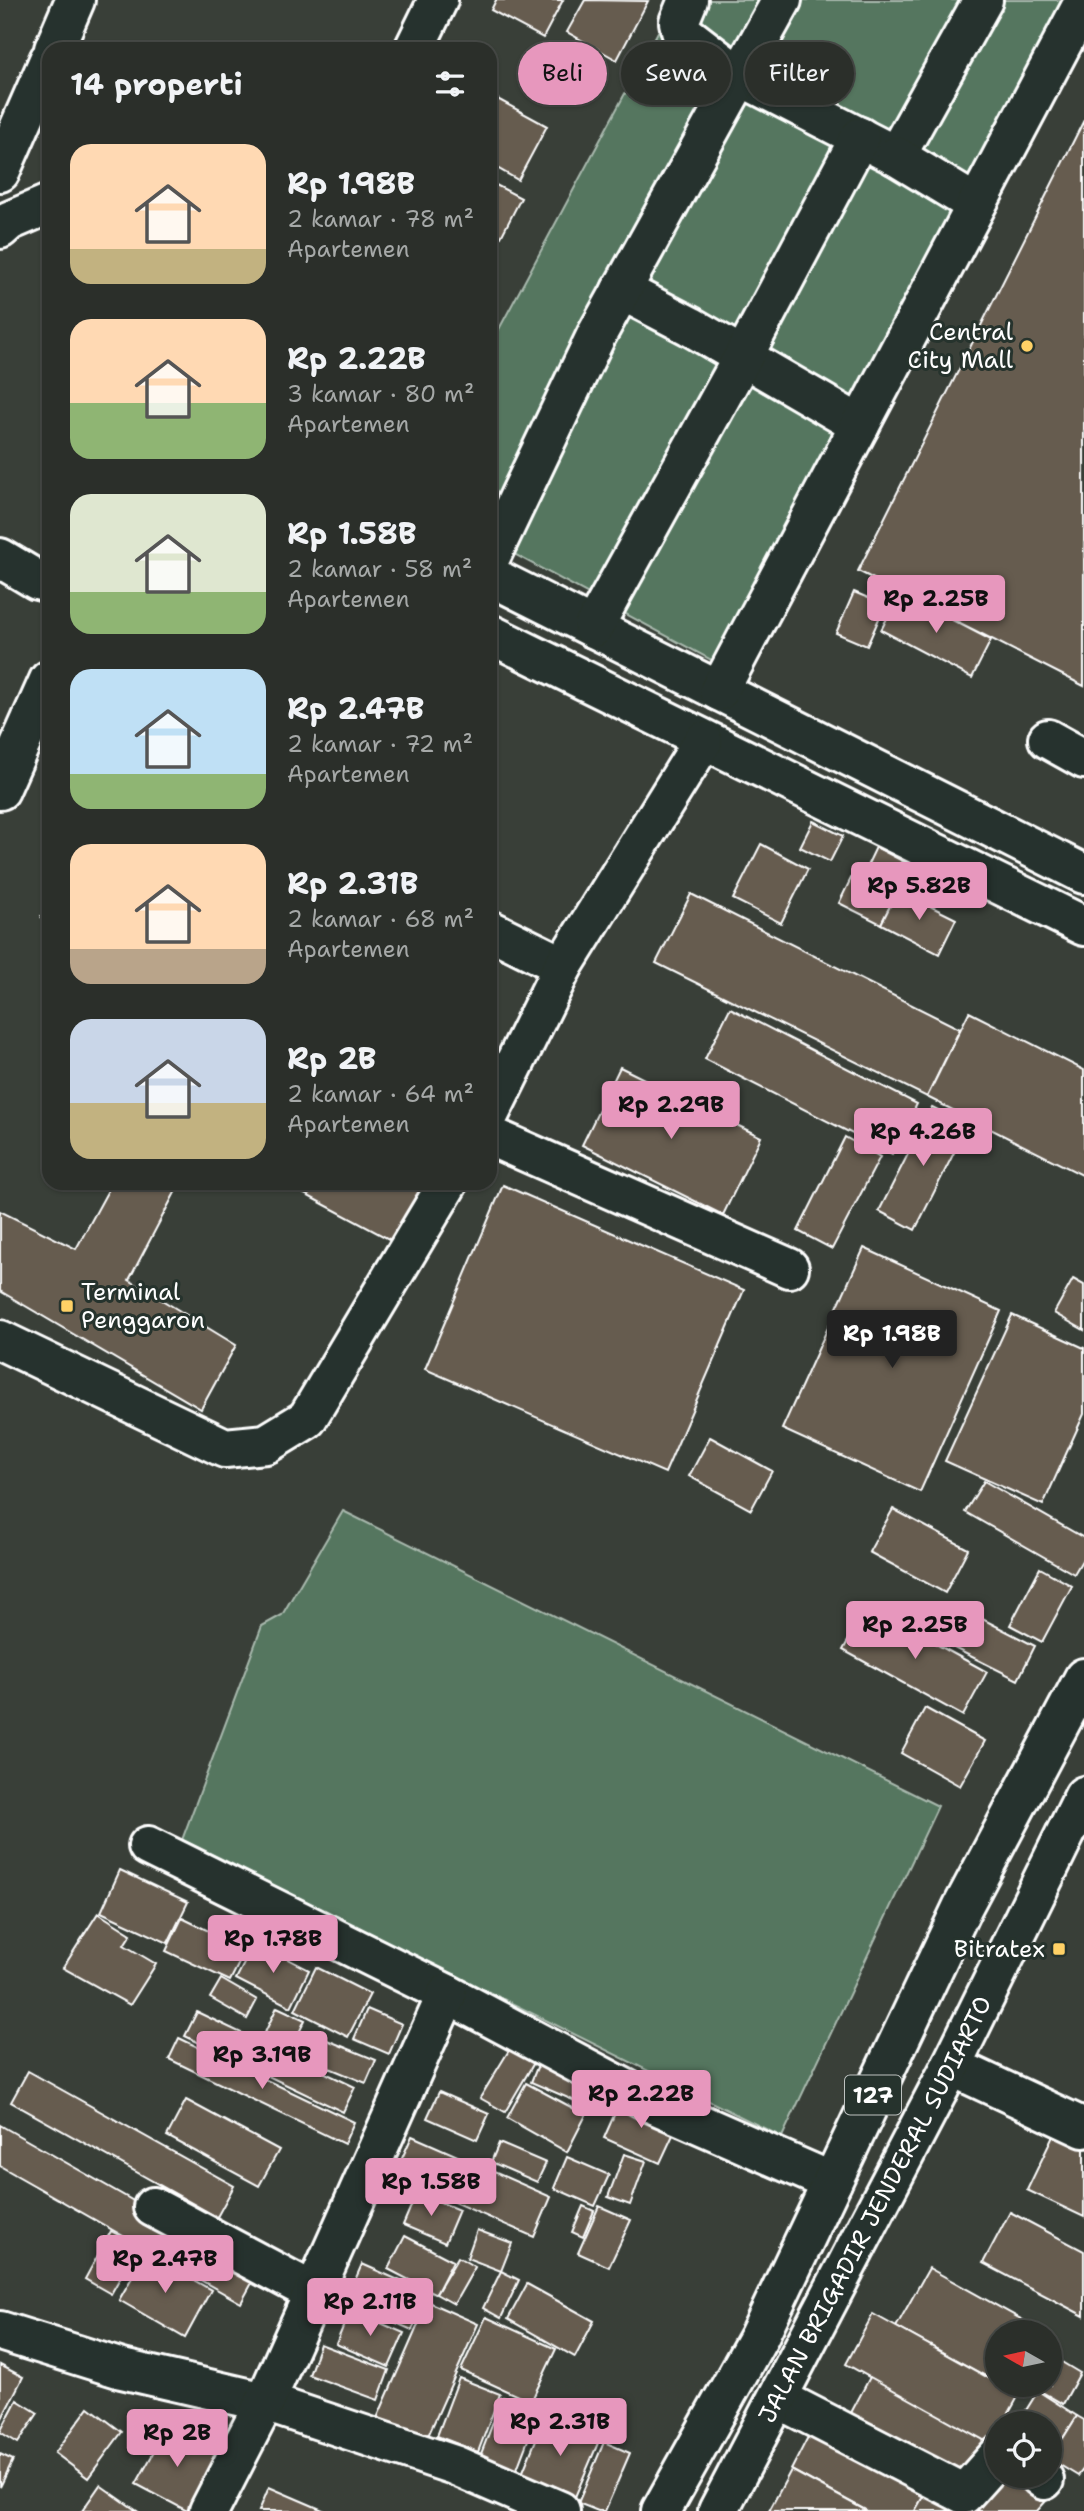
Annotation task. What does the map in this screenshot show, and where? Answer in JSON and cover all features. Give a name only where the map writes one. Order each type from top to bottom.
[{"type":"street","points":[[57,42],[75,0]]},
{"type":"street","points":[[417,42],[438,0]]},
{"type":"street","points":[[688,0],[679,22],[681,31],[738,75],[896,156],[975,204]]},
{"type":"street","points":[[497,544],[621,290],[782,0]]},
{"type":"street","points":[[896,156],[983,0]]},
{"type":"street","points":[[719,691],[1084,2]]},
{"type":"street","points":[[0,172],[42,76]]},
{"type":"street","points":[[593,628],[743,357],[860,137]]},
{"type":"street","points":[[0,229],[9,221],[42,207]]},
{"type":"street","points":[[621,290],[860,425]]},
{"type":"street","points":[[0,558],[42,581]]},
{"type":"street","points":[[497,580],[719,691],[1081,866]]},
{"type":"street","points":[[497,638],[1084,926]]},
{"type":"street","points":[[0,790],[33,750],[42,711]]},
{"type":"street","points":[[1048,739],[1084,759]]},
{"type":"street","points":[[497,1100],[564,966],[704,741]]},
{"type":"street","points":[[497,933],[564,966]]},
{"type":"street","points":[[497,1139],[789,1268]]},
{"type":"street","points":[[0,1340],[225,1448],[266,1444],[307,1419],[445,1190]]},
{"type":"street","name":"JALAN BRIGADIR JENDERAL SUDIARTO","points":[[661,2511],[758,2336],[963,1906],[1084,1678]]},
{"type":"street","name":"JALAN BRIGADIR JENDERAL SUDIARTO","points":[[718,2511],[951,2066],[1084,1796]]},
{"type":"street","points":[[148,1846],[446,1994],[652,2103],[832,2182]]},
{"type":"street","points":[[209,2511],[265,2402],[446,1994]]},
{"type":"street","points":[[951,2066],[1084,2128]]},
{"type":"street","points":[[153,2207],[313,2292]]},
{"type":"street","points":[[0,2330],[122,2369],[265,2402],[454,2465],[560,2511]]},
{"type":"street","points":[[779,2399],[964,2494],[985,2471]]},
{"type":"green space","points":[[675,0],[1084,0],[741,676],[497,545],[497,333],[621,101],[621,105],[731,105],[731,42],[653,42]]},
{"type":"green space","points":[[343,1511],[938,1806],[782,2137],[182,1840],[262,1626],[282,1615]]},
{"type":"building","points":[[496,0],[563,0],[543,38],[491,10]]},
{"type":"building","points":[[585,0],[648,1],[626,42],[621,42],[621,52],[617,60],[607,54],[607,42],[585,42],[567,32]]},
{"type":"building","points":[[497,99],[547,126],[518,180],[497,168]]},
{"type":"building","name":"Central City Mall","points":[[1084,120],[1084,686],[858,571]]},
{"type":"building","points":[[497,186],[521,198],[501,237],[497,235]]},
{"type":"building","points":[[854,592],[885,605],[867,646],[836,633]]},
{"type":"building","points":[[900,593],[991,640],[972,678],[881,630]]},
{"type":"building","points":[[813,821],[843,836],[830,862],[800,847]]},
{"type":"building","points":[[761,844],[808,869],[781,923],[733,899]]},
{"type":"building","points":[[876,847],[910,865],[901,883],[867,866]]},
{"type":"building","points":[[856,868],[898,890],[881,924],[839,903]]},
{"type":"building","points":[[898,890],[956,919],[939,954],[881,924]]},
{"type":"building","points":[[691,894],[960,1029],[927,1097],[656,963]]},
{"type":"building","points":[[730,1008],[917,1104],[892,1154],[705,1059]]},
{"type":"building","points":[[969,1012],[1084,1070],[1084,1176],[927,1097]]},
{"type":"building","points":[[620,1067],[761,1137],[723,1215],[582,1145]]},
{"type":"building","points":[[932,1107],[968,1125],[915,1230],[879,1211]]},
{"type":"building","points":[[845,1137],[880,1157],[832,1249],[798,1231]]},
{"type":"building","points":[[503,1185],[744,1290],[665,1473],[425,1369]]},
{"type":"building","points":[[108,1190],[176,1190],[129,1280],[236,1345],[201,1409],[0,1291],[0,1211],[76,1249]]},
{"type":"building","points":[[297,1190],[428,1190],[398,1244]]},
{"type":"building","points":[[864,1248],[1001,1311],[920,1492],[782,1429]]},
{"type":"building","points":[[1073,1279],[1084,1285],[1084,1330],[1054,1313]]},
{"type":"building","points":[[1012,1315],[1084,1348],[1084,1414],[1043,1505],[945,1461]]},
{"type":"building","points":[[710,1437],[772,1471],[751,1510],[689,1476]]},
{"type":"building","points":[[984,1481],[1084,1538],[1084,1557],[1074,1574],[965,1512]]},
{"type":"building","points":[[893,1509],[968,1549],[945,1593],[869,1552]]},
{"type":"building","points":[[1040,1568],[1072,1586],[1042,1642],[1010,1625]]},
{"type":"building","points":[[867,1606],[987,1672],[963,1716],[843,1650]]},
{"type":"building","points":[[959,1607],[1035,1646],[1018,1680],[942,1642]]},
{"type":"building","points":[[925,1708],[985,1741],[960,1786],[901,1753]]},
{"type":"building","points":[[120,1870],[188,1902],[168,1943],[101,1912]]},
{"type":"building","points":[[98,1913],[131,1934],[124,1945],[156,1964],[130,2005],[63,1968]]},
{"type":"building","points":[[182,1918],[246,1949],[230,1981],[166,1951]]},
{"type":"building","points":[[255,1942],[309,1970],[291,2007],[236,1979]]},
{"type":"building","points":[[316,1967],[370,1994],[348,2037],[295,2010]]},
{"type":"building","points":[[221,1979],[257,2000],[247,2019],[210,1998]]},
{"type":"building","points":[[277,2007],[305,2020],[289,2054],[261,2041]]},
{"type":"building","points":[[367,2009],[402,2024],[389,2054],[354,2039]]},
{"type":"building","points":[[197,2012],[355,2087],[343,2112],[185,2036]]},
{"type":"building","points":[[305,2031],[376,2060],[366,2083],[295,2054]]},
{"type":"building","points":[[179,2038],[354,2122],[344,2144],[169,2059]]},
{"type":"building","points":[[511,2047],[535,2061],[505,2112],[480,2098]]},
{"type":"building","points":[[540,2060],[592,2082],[582,2104],[531,2082]]},
{"type":"building","points":[[28,2071],[234,2186],[217,2217],[11,2102]]},
{"type":"building","points":[[526,2083],[586,2115],[567,2152],[507,2118]]},
{"type":"building","points":[[439,2092],[489,2114],[477,2140],[427,2118]]},
{"type":"building","points":[[622,2097],[679,2122],[660,2163],[604,2138]]},
{"type":"building","points":[[186,2100],[279,2150],[259,2186],[167,2136]]},
{"type":"building","points":[[0,2125],[258,2272],[241,2303],[0,2166]]},
{"type":"building","points":[[1055,2132],[1084,2145],[1084,2217],[1027,2190]]},
{"type":"building","points":[[412,2136],[551,2197],[534,2237],[394,2176]]},
{"type":"building","points":[[499,2143],[546,2163],[537,2182],[491,2162]]},
{"type":"building","points":[[624,2154],[646,2161],[630,2205],[608,2197]]},
{"type":"building","points":[[567,2157],[609,2175],[595,2206],[554,2188]]},
{"type":"building","points":[[417,2192],[459,2210],[445,2243],[403,2225]]},
{"type":"building","points":[[583,2206],[594,2211],[583,2237],[572,2232]]},
{"type":"building","points":[[599,2206],[631,2220],[609,2267],[578,2253]]},
{"type":"building","points":[[1010,2212],[1084,2251],[1084,2316],[983,2263]]},
{"type":"building","points":[[477,2230],[512,2243],[501,2271],[467,2258]]},
{"type":"building","points":[[111,2231],[138,2246],[111,2294],[85,2279]]},
{"type":"building","points":[[405,2236],[453,2261],[436,2294],[388,2269]]},
{"type":"building","points":[[146,2253],[211,2290],[185,2338],[119,2300]]},
{"type":"building","points":[[458,2257],[475,2267],[454,2304],[436,2294]]},
{"type":"building","points":[[362,2264],[428,2293],[412,2330],[346,2301]]},
{"type":"building","points":[[929,2268],[1023,2320],[985,2320],[985,2376],[896,2327]]},
{"type":"building","points":[[501,2271],[519,2280],[501,2318],[483,2308]]},
{"type":"building","points":[[527,2284],[594,2321],[575,2357],[508,2319]]},
{"type":"building","points":[[428,2302],[478,2324],[424,2445],[375,2423]]},
{"type":"building","points":[[350,2310],[404,2333],[389,2367],[336,2344]]},
{"type":"building","points":[[873,2314],[985,2376],[985,2398],[1017,2398],[1010,2411],[985,2411],[985,2442],[846,2364]]},
{"type":"building","points":[[486,2317],[556,2349],[531,2402],[461,2370]]},
{"type":"building","points":[[320,2344],[389,2370],[378,2400],[309,2375]]},
{"type":"building","points":[[1062,2362],[1080,2373],[1063,2404],[1053,2398],[1062,2398]]},
{"type":"building","points":[[0,2365],[23,2377],[0,2422]]},
{"type":"building","points":[[870,2377],[985,2441],[985,2446],[961,2488],[845,2424]]},
{"type":"building","points":[[459,2378],[500,2394],[478,2452],[437,2436]]},
{"type":"building","points":[[503,2397],[539,2411],[515,2474],[479,2459]]},
{"type":"building","points":[[1034,2398],[1049,2398],[1077,2416],[1062,2440],[1062,2411],[1026,2411]]},
{"type":"building","points":[[17,2400],[38,2413],[18,2443],[0,2432]]},
{"type":"building","points":[[89,2407],[122,2432],[88,2478],[55,2453]]},
{"type":"building","points":[[547,2413],[601,2436],[572,2504],[519,2481]]},
{"type":"building","points":[[1077,2416],[1084,2420],[1084,2468],[1078,2476],[1062,2466],[1062,2440]]},
{"type":"building","points":[[168,2427],[218,2455],[187,2511],[136,2484]]},
{"type":"building","points":[[812,2429],[927,2490],[915,2511],[867,2511],[791,2470]]},
{"type":"building","points":[[604,2442],[630,2453],[605,2511],[598,2511],[578,2503]]},
{"type":"building","points":[[0,2454],[13,2460],[0,2487]]},
{"type":"building","points":[[791,2470],[867,2511],[769,2511]]},
{"type":"building","points":[[930,2484],[969,2511],[915,2511]]},
{"type":"building","points":[[100,2485],[137,2511],[82,2511]]},
{"type":"building","points":[[269,2487],[325,2511],[259,2511]]},
{"type":"building","points":[[989,2488],[1031,2488],[1046,2501],[1037,2511],[973,2511]]},
{"type":"place","name":"Central City Mall","points":[[1027,346]]},
{"type":"place","name":"Terminal Penggaron","points":[[67,1306]]},
{"type":"place","name":"Bitratex","points":[[1059,1949]]}]
